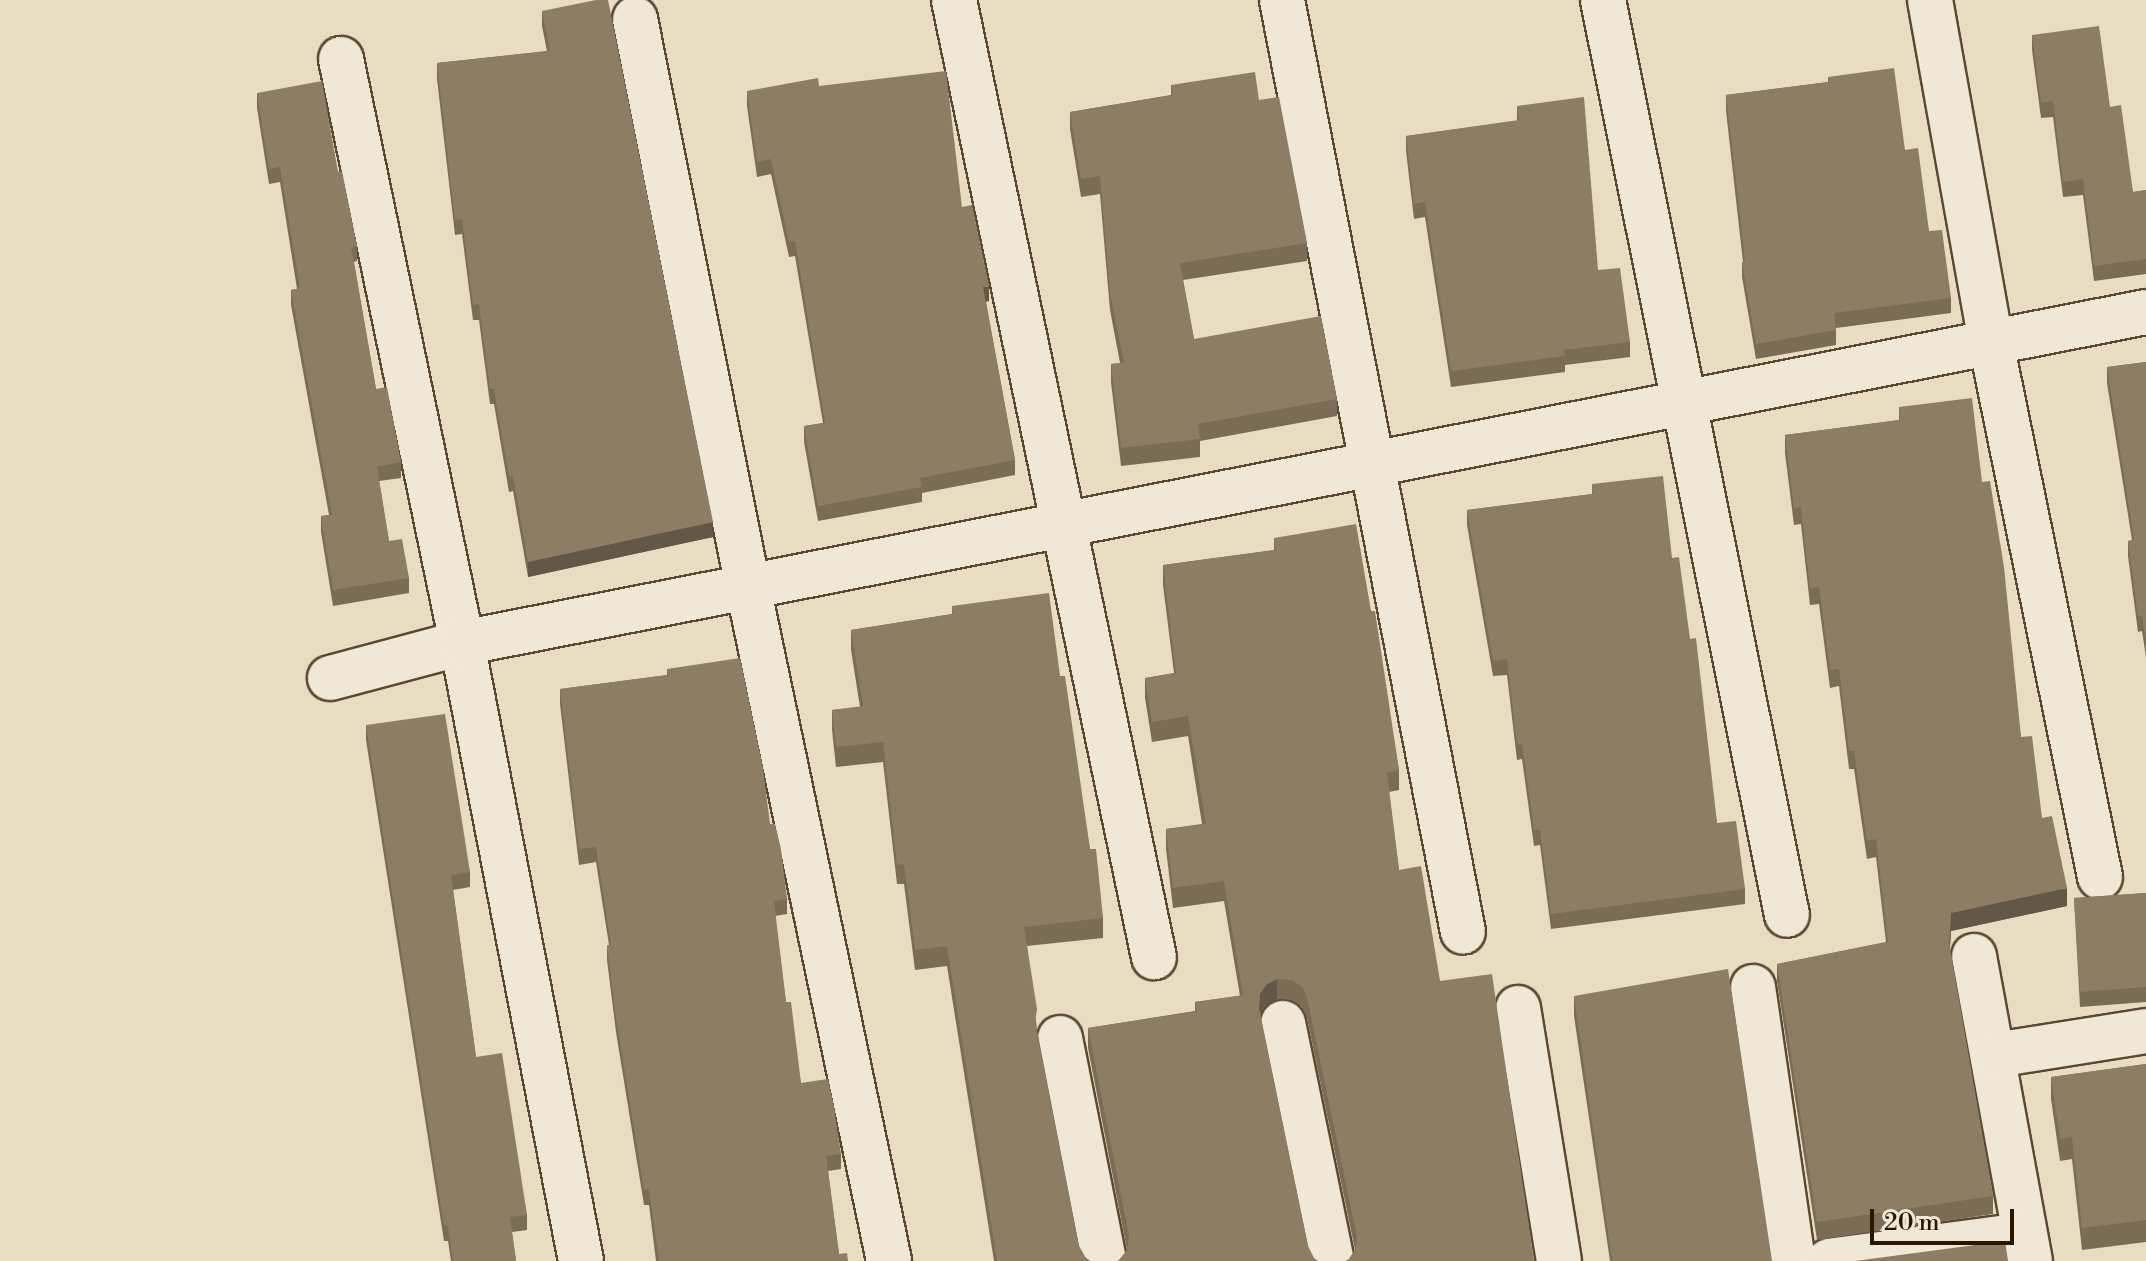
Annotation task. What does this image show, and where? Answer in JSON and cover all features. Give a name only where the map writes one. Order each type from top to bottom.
[{"type":"street","points":[[954,0],[1154,957]]},
{"type":"street","points":[[1282,0],[1463,932]]},
{"type":"street","points":[[1603,0],[1787,915]]},
{"type":"street","points":[[1930,0],[1991,343],[2100,877]]},
{"type":"street","points":[[635,19],[748,587],[889,1261]]},
{"type":"street","points":[[341,59],[462,643],[581,1261]]},
{"type":"street","points":[[330,678],[462,643],[2146,312]]},
{"type":"street","points":[[1829,1261],[2026,1248],[1995,1055],[1974,956]]},
{"type":"street","points":[[1753,987],[1793,1261]]},
{"type":"street","points":[[1518,1008],[1559,1261]]},
{"type":"street","points":[[1283,1023],[1332,1261]]},
{"type":"street","points":[[1995,1055],[2146,1031]]},
{"type":"street","points":[[1060,1038],[1104,1261]]},
{"type":"building","points":[[608,0],[713,522],[528,562],[494,389],[490,389],[479,304],[473,305],[462,219],[455,220],[437,63],[550,51],[542,11]]},
{"type":"building","points":[[2099,26],[2110,107],[2121,105],[2133,192],[2146,190],[2146,259],[2094,266],[2083,179],[2063,182],[2053,101],[2041,103],[2032,35]]},
{"type":"building","points":[[1894,68],[1905,150],[1918,148],[1929,231],[1942,230],[1951,298],[1834,313],[1836,330],[1756,344],[1742,262],[1745,261],[1726,95],[1829,82],[1828,77]]},
{"type":"building","points":[[946,71],[962,207],[972,205],[989,286],[983,287],[1015,460],[920,478],[922,487],[818,506],[804,426],[825,423],[795,241],[789,242],[771,159],[757,162],[747,91],[818,78],[819,86]]},
{"type":"building","points":[[1255,72],[1259,100],[1279,97],[1307,243],[1180,263],[1194,339],[1321,316],[1337,399],[1198,424],[1200,439],[1121,448],[1111,364],[1124,363],[1110,293],[1100,176],[1081,179],[1070,112],[1173,95],[1171,85]]},
{"type":"building","points":[[322,81],[338,172],[342,171],[357,246],[351,247],[376,389],[387,387],[401,462],[377,467],[389,541],[402,539],[409,578],[333,590],[321,516],[332,515],[291,290],[300,288],[280,167],[269,169],[257,93]]},
{"type":"building","points":[[1584,97],[1598,270],[1620,268],[1630,342],[1564,350],[1565,356],[1451,371],[1425,202],[1414,204],[1406,136],[1519,120],[1517,106]]},
{"type":"building","points":[[2146,362],[2146,642],[2142,616],[2138,617],[2128,541],[2134,540],[2107,367]]},
{"type":"building","points":[[1972,398],[1982,482],[1990,481],[2004,567],[2021,737],[2032,736],[2042,818],[2052,816],[2067,888],[1951,913],[1949,943],[1993,1196],[1817,1222],[1777,964],[1888,942],[1876,839],[1867,841],[1854,751],[1849,751],[1839,669],[1830,670],[1819,587],[1810,588],[1801,507],[1794,508],[1785,435],[1900,420],[1899,407]]},
{"type":"building","points":[[1663,476],[1672,558],[1679,557],[1690,639],[1696,638],[1717,823],[1736,821],[1745,889],[1551,914],[1540,830],[1534,830],[1522,744],[1517,745],[1507,659],[1493,661],[1467,510],[1593,494],[1592,484]]},
{"type":"building","points":[[1356,524],[1371,611],[1375,611],[1399,770],[1387,773],[1399,870],[1421,866],[1440,981],[1492,974],[1534,1261],[1345,1261],[1356,1248],[1357,1237],[1307,998],[1302,987],[1292,980],[1277,979],[1266,985],[1260,994],[1259,1008],[1308,1246],[1318,1261],[1118,1261],[1127,1250],[1129,1236],[1088,1028],[1197,1011],[1195,1002],[1243,995],[1224,881],[1173,888],[1166,829],[1206,824],[1188,716],[1152,722],[1145,678],[1176,673],[1163,565],[1276,550],[1274,538]]},
{"type":"building","points":[[1049,593],[1060,676],[1065,676],[1090,849],[1096,849],[1103,918],[1024,927],[1037,1009],[1035,1023],[1079,1246],[1090,1261],[997,1261],[947,946],[915,950],[904,864],[897,865],[883,742],[836,747],[832,710],[863,706],[851,630],[953,614],[952,606]]},
{"type":"building","points":[[740,658],[763,768],[770,824],[775,824],[781,849],[787,899],[774,901],[786,1002],[791,1002],[801,1083],[828,1079],[841,1154],[826,1156],[839,1254],[847,1253],[848,1261],[659,1261],[649,1189],[644,1190],[616,1017],[607,945],[611,945],[596,847],[579,849],[560,689],[668,675],[667,669]]},
{"type":"building","points":[[445,714],[470,872],[451,875],[476,1057],[502,1053],[527,1215],[510,1217],[516,1261],[453,1261],[448,1226],[444,1226],[366,725]]},
{"type":"building","points":[[2146,893],[2146,987],[2080,992],[2074,898]]},
{"type":"building","points":[[1728,969],[1772,1261],[1612,1261],[1574,996]]},
{"type":"building","points":[[2146,1064],[2146,1220],[2082,1228],[2072,1137],[2060,1139],[2051,1077]]},
{"type":"building","points":[[2005,1241],[2008,1261],[1855,1261]]}]
